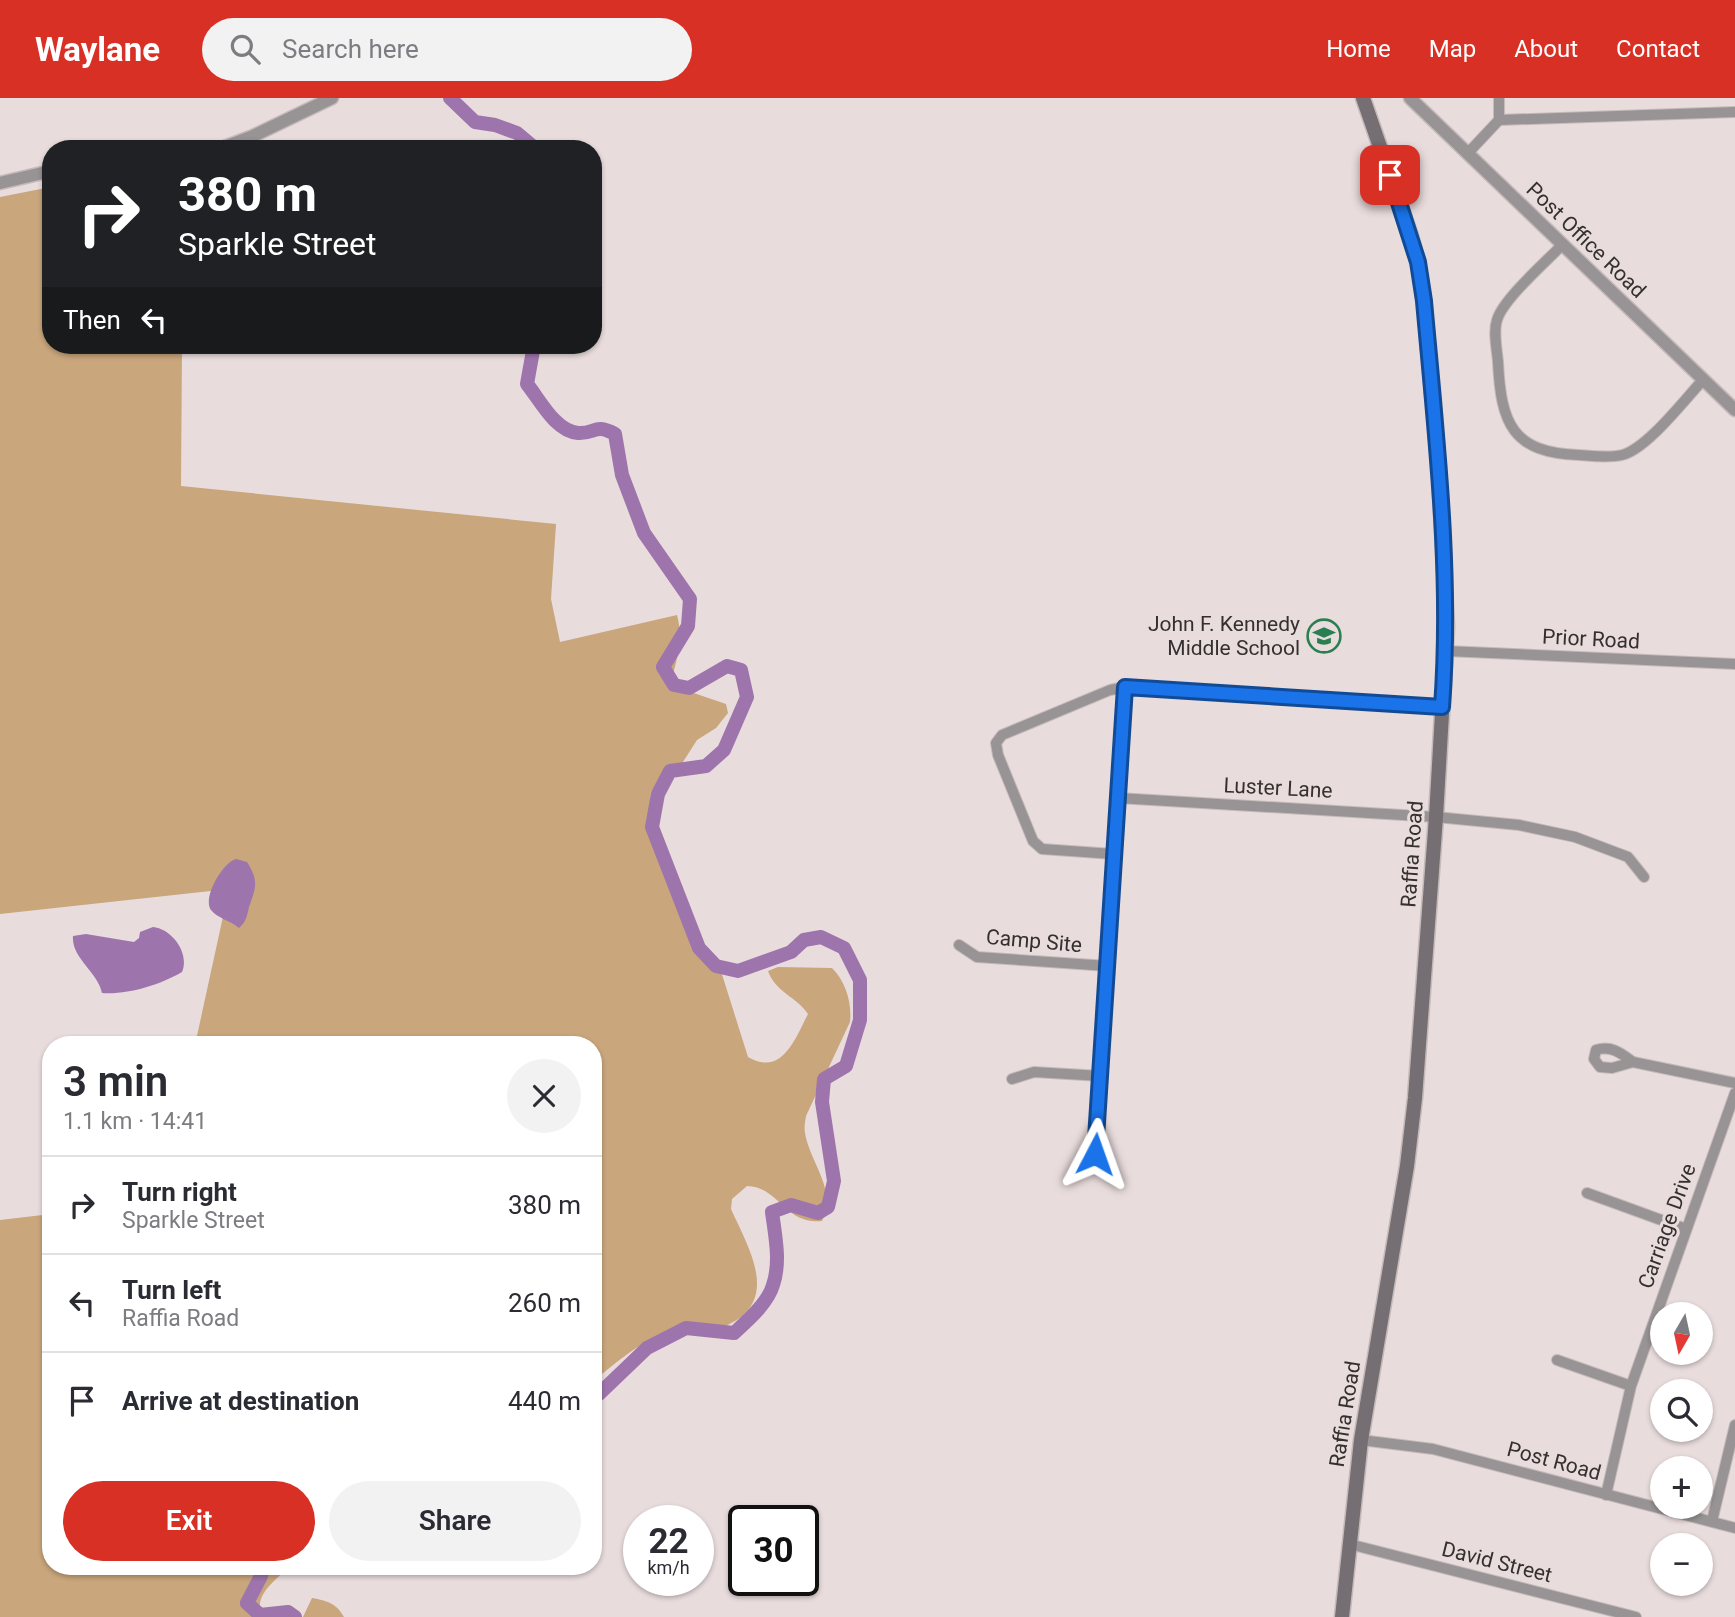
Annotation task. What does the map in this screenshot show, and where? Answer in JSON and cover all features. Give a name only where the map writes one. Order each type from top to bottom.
[{"type":"main road","name":"Raffia Road","points":[[1342,1617],[1361,1440],[1416,1098],[1446,651],[1444,554],[1424,301],[1418,262],[1409,230],[1363,98]]},
{"type":"street","points":[[243,140],[332,98]]},
{"type":"street","name":"Post Office Road","points":[[1410,98],[1735,410]]},
{"type":"street","points":[[1468,153],[1499,120],[1499,98]]},
{"type":"street","points":[[1499,120],[1735,113]]},
{"type":"street","points":[[0,183],[42,173]]},
{"type":"street","points":[[1563,244],[1503,307],[1496,321],[1503,410],[1513,428],[1526,441],[1559,454],[1623,455],[1640,446],[1703,380]]},
{"type":"street","name":"Prior Road","points":[[1446,651],[1735,664]]},
{"type":"street","points":[[1114,855],[1042,849],[1034,841],[998,755],[996,743],[1002,736],[1110,690],[1125,687],[1442,707]]},
{"type":"street","points":[[1101,1169],[1095,1154],[1125,687]]},
{"type":"street","name":"Luster Lane","points":[[1118,798],[1436,817],[1519,825],[1575,838],[1628,857],[1644,877]]},
{"type":"street","name":"Camp Site","points":[[959,945],[977,957],[1108,966]]},
{"type":"street","points":[[1633,1062],[1735,1083]]},
{"type":"street","points":[[1012,1079],[1034,1072],[1101,1076]]},
{"type":"street","name":"Carriage Drive","points":[[1606,1495],[1631,1386],[1735,1093]]},
{"type":"street","points":[[1587,1193],[1686,1229]]},
{"type":"street","points":[[1557,1360],[1631,1386]]},
{"type":"street","points":[[1713,1521],[1735,1425]]},
{"type":"street","name":"Post Road","points":[[1361,1440],[1433,1449],[1735,1528]]},
{"type":"street","name":"David Street","points":[[1349,1544],[1636,1617]]},
{"type":"shaded area","points":[[42,189],[42,354],[182,354],[181,486],[556,524],[551,599],[560,642],[677,615],[680,639],[672,678],[679,688],[726,704],[728,713],[716,728],[697,740],[674,776],[659,781],[651,792],[650,806],[659,859],[675,896],[692,920],[693,929],[720,968],[748,1057],[760,1062],[778,1059],[792,1044],[808,1014],[781,990],[768,971],[778,967],[832,968],[844,986],[850,1008],[850,1022],[805,1123],[808,1144],[827,1199],[822,1221],[809,1221],[799,1217],[758,1188],[747,1186],[732,1199],[731,1209],[746,1241],[756,1274],[757,1290],[752,1304],[741,1317],[715,1329],[660,1336],[642,1344],[602,1374],[602,1036],[197,1036],[229,889],[0,914],[0,197]]},
{"type":"shaded area","points":[[236,859],[247,862],[255,884],[246,919],[239,928],[214,913],[209,904],[215,881],[225,867]]},
{"type":"shaded area","points":[[153,927],[167,932],[178,943],[184,957],[182,972],[143,988],[102,993],[96,978],[76,951],[73,936],[86,934],[134,942],[139,938],[140,932]]},
{"type":"shaded area","points":[[42,1215],[42,1575],[280,1575],[261,1600],[261,1617],[0,1617],[0,1220]]},
{"type":"shaded area","points":[[312,1598],[331,1603],[344,1617],[303,1617]]},
{"type":"waterway","points":[[450,98],[475,122],[495,125],[517,133],[525,140]]},
{"type":"waterway","points":[[532,354],[527,384],[555,421],[578,433],[599,429],[615,434],[622,475],[644,533],[690,599],[688,626],[663,667],[674,685],[689,688],[727,666],[741,670],[747,697],[724,750],[706,766],[670,771],[658,794],[652,827],[699,948],[716,966],[738,971],[791,952],[804,940],[821,937],[844,948],[860,980],[860,1020],[846,1066],[824,1079],[822,1102],[834,1181],[828,1207],[818,1213],[791,1205],[772,1212],[777,1258],[773,1285],[762,1305],[734,1333],[686,1328],[647,1348],[602,1391]]},
{"type":"waterway","points":[[261,1575],[247,1603],[260,1615],[288,1612],[295,1617]]},
{"type":"place","name":"John F. Kennedy Middle School","points":[[1324,636]]},
{"type":"route","points":[[1095,1154],[1125,687],[1442,707],[1447,627],[1444,554],[1424,301],[1418,262],[1390,175]]}]
